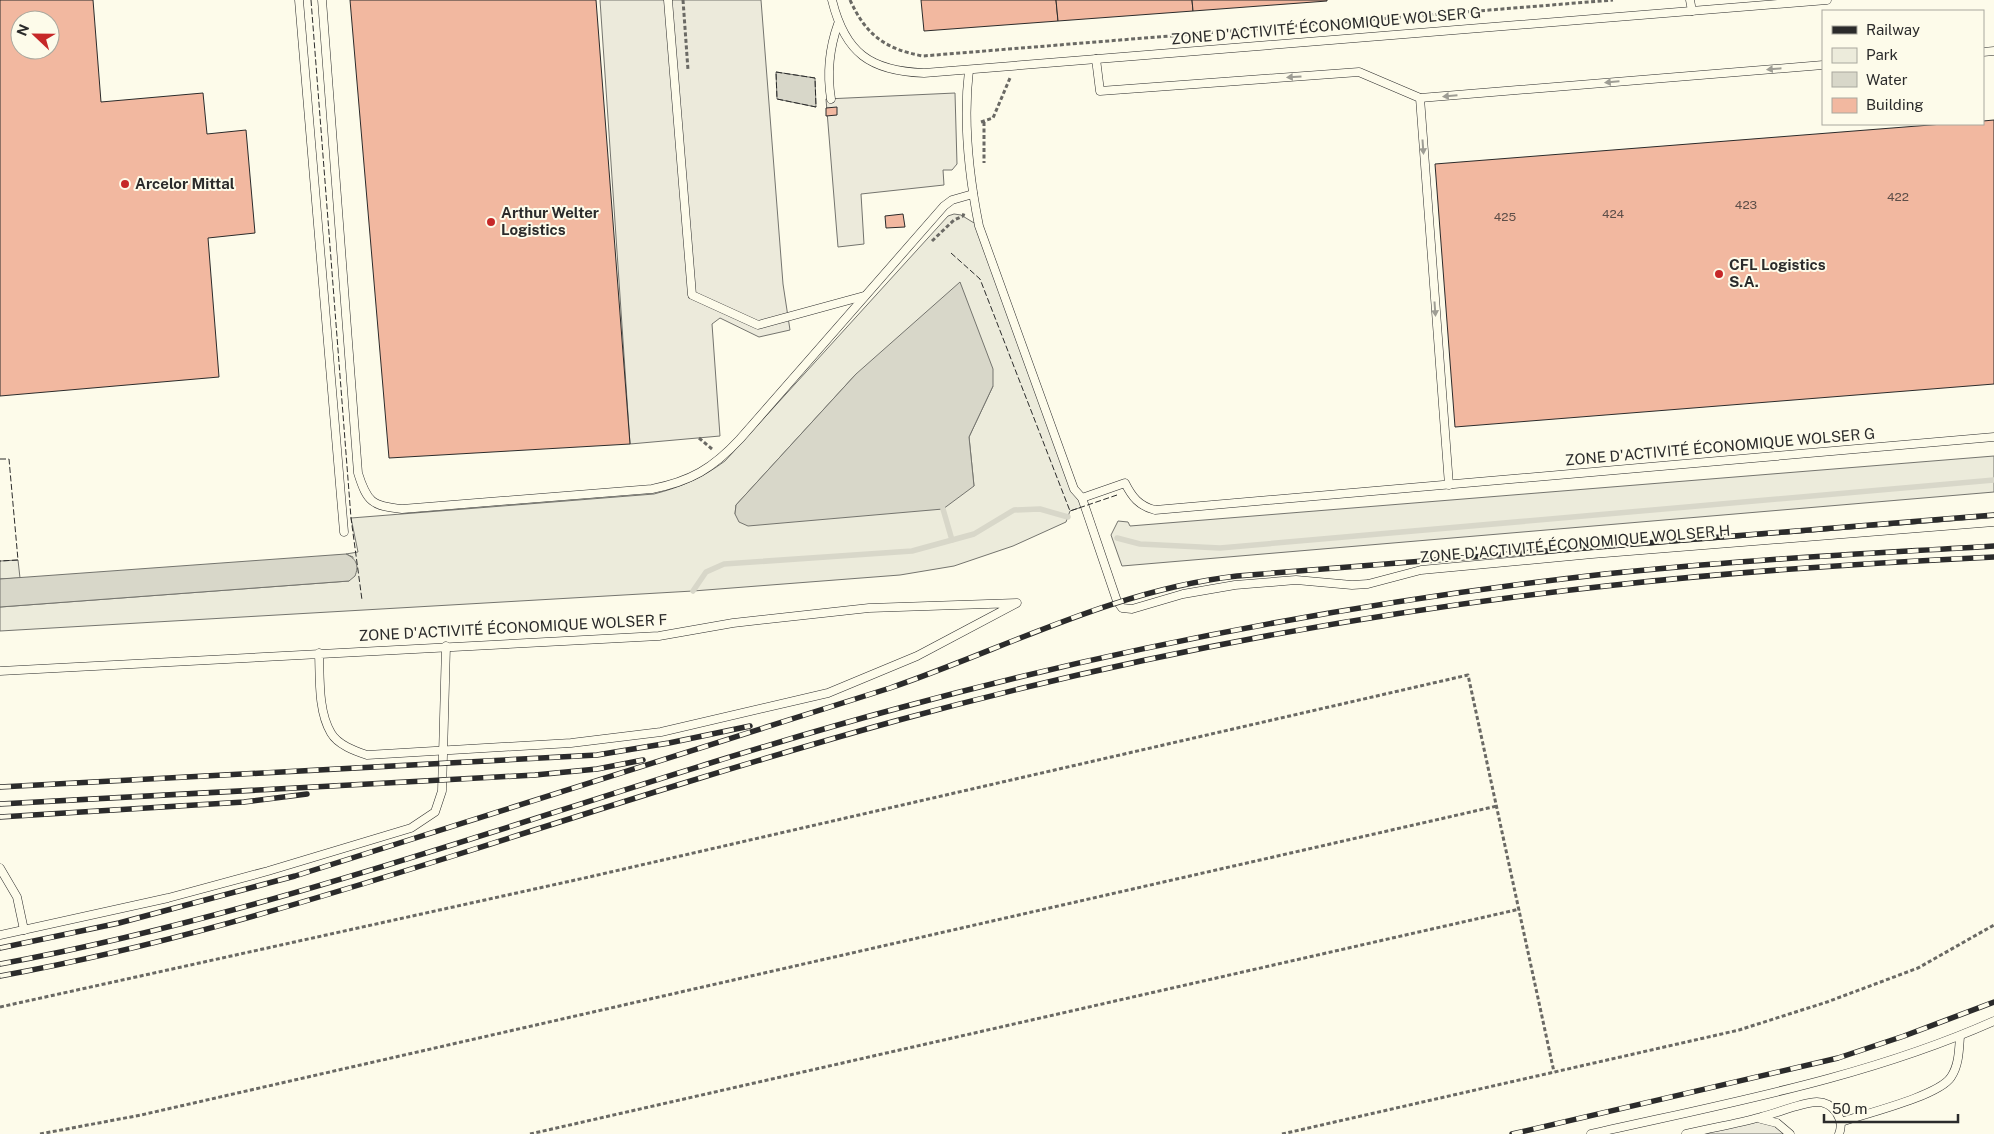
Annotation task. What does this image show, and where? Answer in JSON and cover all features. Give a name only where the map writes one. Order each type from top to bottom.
[{"type":"lane","points":[[299,0],[344,532]]},
{"type":"lane","points":[[322,0],[358,473],[364,494],[381,507],[402,509],[652,489],[677,484],[693,477],[722,458],[830,338],[864,296],[944,206],[952,200],[973,194]]},
{"type":"lane","points":[[668,0],[692,295],[758,325],[864,296]]},
{"type":"lane","name":"ZONE D'ACTIVITÉ ÉCONOMIQUE WOLSER G","points":[[832,0],[838,24],[852,46],[873,63],[898,72],[969,70],[1827,0]]},
{"type":"lane","points":[[1690,0],[1692,11]]},
{"type":"lane","points":[[831,99],[828,78],[833,38],[838,24]]},
{"type":"lane","points":[[1096,59],[1100,91],[1359,72],[1420,98],[1822,65]]},
{"type":"lane","points":[[969,70],[968,122],[973,194],[979,226],[1074,489],[1083,502]]},
{"type":"lane","points":[[1420,98],[1448,485]]},
{"type":"lane","name":"ZONE D'ACTIVITÉ ÉCONOMIQUE WOLSER G","points":[[1083,502],[1125,483],[1143,507],[1155,510],[1994,437]]},
{"type":"lane","name":"ZONE D'ACTIVITÉ ÉCONOMIQUE WOLSER H","points":[[1083,502],[1117,602],[1122,608],[1132,609],[1183,594],[1235,585],[1296,580],[1352,585],[1368,584],[1421,570],[1440,568],[1994,522]]},
{"type":"lane","name":"ZONE D'ACTIVITÉ ÉCONOMIQUE WOLSER F","points":[[0,671],[446,646],[659,636],[733,623],[859,609],[1017,603],[917,656],[828,693],[661,732],[571,744],[367,755],[349,748],[331,734],[322,708],[319,654]]},
{"type":"lane","points":[[0,935],[168,898],[268,871],[411,828],[435,812],[442,791],[446,646]]},
{"type":"lane","points":[[0,868],[17,897],[24,930]]},
{"type":"lane","points":[[1591,1134],[1822,1081],[1903,1057],[1994,1021]]},
{"type":"lane","points":[[1841,1122],[1934,1091],[1950,1078],[1959,1058],[1960,1036]]},
{"type":"lane","points":[[1686,1134],[1759,1118],[1815,1102],[1832,1107],[1841,1122],[1840,1134]]},
{"type":"lane","points":[[1759,1118],[1777,1123],[1790,1134]]},
{"type":"path","points":[[850,0],[858,17],[870,32],[886,44],[904,53],[923,56],[1613,0]]},
{"type":"path","points":[[968,122],[984,122],[993,118],[1010,80],[1011,49]]},
{"type":"path","points":[[0,1007],[589,877],[1468,675],[1554,1072]]},
{"type":"path","points":[[40,1134],[141,1115],[1497,806]]},
{"type":"path","points":[[530,1134],[1520,909]]},
{"type":"path","points":[[1282,1134],[1739,1030],[1827,1002],[1918,968],[1994,925]]},
{"type":"green space","points":[[954,214],[961,215],[979,226],[1074,489],[1085,506],[1070,511],[1066,522],[1013,546],[954,566],[900,575],[693,591],[0,631],[0,607],[349,581],[353,557],[346,554],[358,552],[351,518],[654,494],[691,481],[725,461],[948,216]],"holes":[[[856,374],[993,386],[969,437],[974,486],[735,514],[736,505]]]},
{"type":"green space","points":[[1994,456],[1994,492],[1122,566],[1111,535],[1118,521],[1128,522],[1130,526]]},
{"type":"green space","points":[[18,560],[20,578],[0,579],[0,561]]},
{"type":"shaded area","points":[[600,0],[761,0],[783,284],[790,330],[759,337],[720,318],[712,324],[720,436],[630,444]]},
{"type":"shaded area","points":[[955,93],[957,164],[952,170],[943,170],[944,185],[861,194],[864,244],[838,247],[826,99]]},
{"type":"shaded area","points":[[1759,1118],[1786,1130],[1782,1134],[1686,1134]]},
{"type":"water","points":[[776,72],[815,78],[816,107],[777,99]]},
{"type":"water","points":[[960,282],[993,369],[993,386],[969,437],[974,486],[943,509],[748,526],[739,522],[735,514],[736,505],[856,374]]},
{"type":"water","points":[[346,554],[353,558],[357,566],[355,576],[349,581],[0,607],[0,579]]},
{"type":"building","name":"Arcelor Mittal","points":[[0,0],[93,0],[101,102],[203,93],[207,134],[246,130],[255,233],[208,238],[219,377],[0,396]]},
{"type":"building","name":"Arthur Welter Logistics","points":[[350,0],[596,0],[630,444],[389,458]]},
{"type":"building","points":[[921,0],[1056,0],[1058,21],[924,31]]},
{"type":"building","points":[[1056,0],[1192,0],[1193,11],[1058,21]]},
{"type":"building","points":[[1192,0],[1327,0],[1327,1],[1193,11]]},
{"type":"building","points":[[837,107],[837,115],[826,116],[826,108]]},
{"type":"building","name":"CFL Logistics S.A.","points":[[1994,120],[1994,384],[1455,427],[1435,164],[1930,125],[1984,125],[1984,121]]},
{"type":"building","points":[[903,214],[905,227],[886,228],[885,216]]},
{"type":"waterway","points":[[1117,538],[1140,544],[1220,548],[1994,480]]},
{"type":"waterway","points":[[943,509],[952,540]]},
{"type":"waterway","points":[[693,591],[706,572],[724,564],[912,551],[974,534],[1014,510],[1040,509],[1068,517]]},
{"type":"railway","points":[[0,948],[119,923],[295,876],[890,688],[1104,607],[1192,583],[1237,576],[1994,515]]},
{"type":"railway","points":[[0,964],[114,940],[228,911],[340,879],[675,774],[899,708],[1073,664],[1161,645],[1427,597],[1605,574],[1750,561],[1994,546]]},
{"type":"railway","points":[[0,976],[116,952],[230,923],[343,890],[677,785],[899,720],[987,697],[1165,656],[1344,622],[1434,608],[1615,585],[1851,565],[1994,557]]},
{"type":"railway","points":[[0,787],[597,755],[669,743],[750,726]]},
{"type":"railway","points":[[0,804],[535,775],[597,769],[643,760]]},
{"type":"railway","points":[[0,817],[244,802],[307,794]]},
{"type":"railway","points":[[1512,1134],[1838,1058],[1904,1036],[1994,1002]]},
{"type":"fence","points":[[311,0],[351,518],[362,600]]},
{"type":"fence","points":[[776,72],[815,78],[816,107],[777,99],[776,72]]},
{"type":"fence","points":[[951,253],[980,279],[1070,511],[1117,495]]},
{"type":"fence","points":[[0,459],[9,459],[18,560],[0,561]]},
{"type":"place","name":"Arcelor Mittal","points":[[125,184]]},
{"type":"place","name":"Arthur Welter Logistics","points":[[491,222]]},
{"type":"place","name":"CFL Logistics S.A.","points":[[1719,274]]}]
